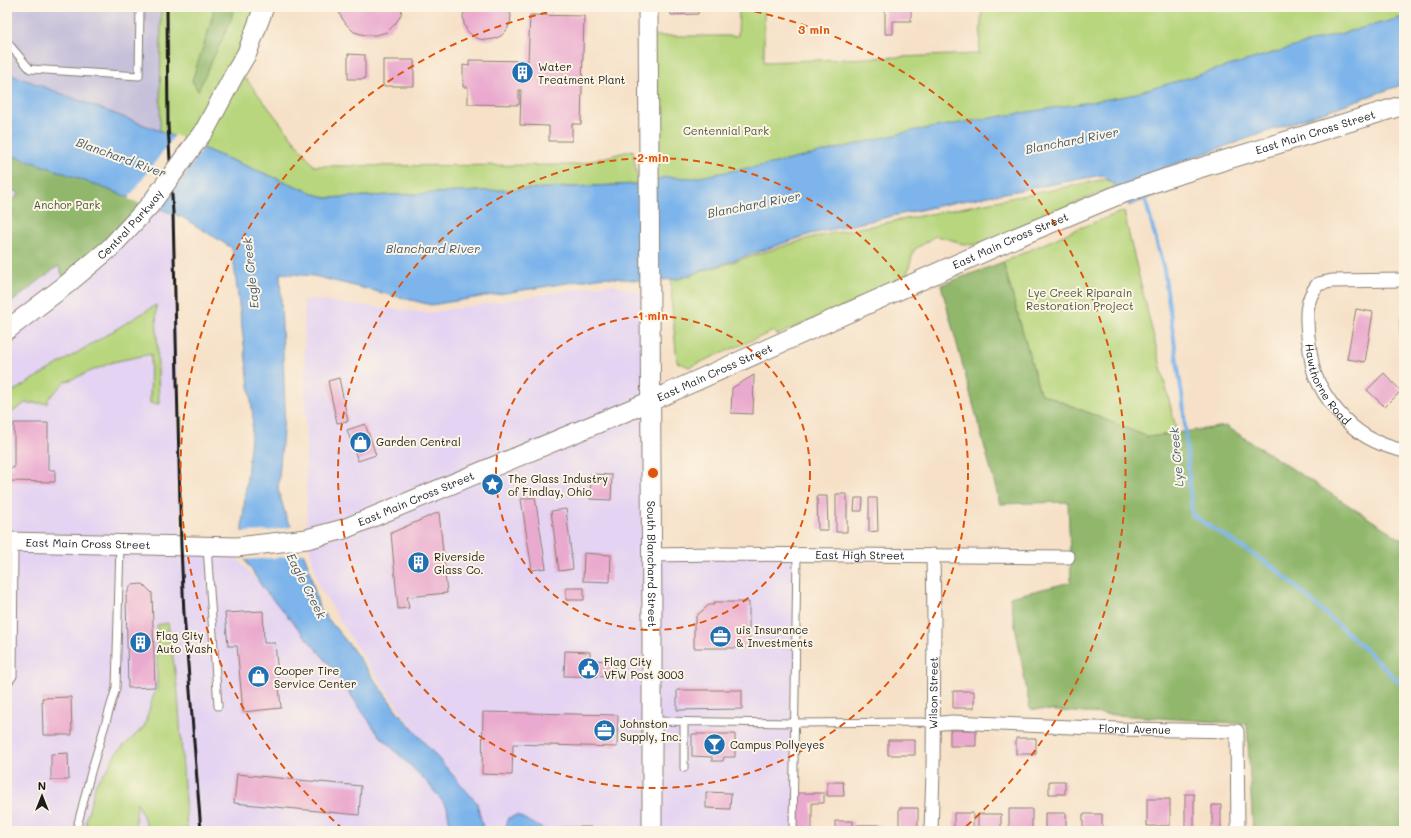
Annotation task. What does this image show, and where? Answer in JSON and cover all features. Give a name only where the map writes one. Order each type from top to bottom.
[{"type":"main road","name":"Central Parkway","points":[[7,330],[67,284],[110,248],[150,205],[206,128],[247,53],[264,7]]},
{"type":"main road","name":"South Blanchard Street","points":[[648,7],[652,555],[652,831]]},
{"type":"main road","name":"East Main Cross Street","points":[[10,542],[237,547],[306,539],[349,528],[651,401],[1015,238],[1118,195],[1167,178],[1404,105]]},
{"type":"street","name":"Hawthorne Road","points":[[1404,280],[1332,281],[1318,284],[1309,298],[1307,306],[1307,326],[1312,361],[1315,374],[1322,391],[1351,425],[1366,437],[1384,445],[1404,451]]},
{"type":"street","name":"East High Street","points":[[652,555],[797,554],[1068,557]]},
{"type":"street","name":"Wilson Street","points":[[931,831],[933,772],[933,555]]},
{"type":"street","name":"Floral Avenue","points":[[932,724],[952,722],[1119,729],[1237,731],[1238,831]]},
{"type":"lane","points":[[7,42],[30,69],[139,76],[140,7]]},
{"type":"lane","points":[[7,684],[13,676],[10,542]]},
{"type":"lane","points":[[76,831],[91,772],[116,688],[120,544]]},
{"type":"lane","points":[[207,546],[218,706]]},
{"type":"lane","points":[[793,831],[797,554]]},
{"type":"lane","points":[[652,721],[795,723],[922,722],[932,724]]},
{"type":"lane","points":[[684,722],[684,768]]},
{"type":"shaded area","points":[[7,7],[161,7],[160,131],[7,73]]},
{"type":"shaded area","points":[[7,154],[50,168],[173,213],[181,545],[227,547],[442,786],[407,720],[364,659],[320,588],[307,539],[304,299],[428,313],[611,284],[650,296],[652,555],[797,554],[793,831],[7,831]]},
{"type":"green space","points":[[161,7],[264,7],[234,75],[247,80],[314,166],[576,165],[633,150],[638,184],[325,198],[160,131]]},
{"type":"green space","points":[[214,7],[234,7],[231,20],[198,91],[192,81],[207,35]]},
{"type":"green space","name":"Centennial Park","points":[[739,7],[764,7],[764,62],[979,54],[982,7],[1404,7],[1404,35],[650,216],[648,36],[738,36]]},
{"type":"green space","name":"Anchor Park","points":[[7,154],[50,168],[150,205],[67,284],[58,266],[7,306],[7,207],[19,193],[7,189]]},
{"type":"green space","points":[[1106,179],[1115,186],[1005,234],[974,245],[963,244],[935,236],[914,250],[907,274],[897,283],[777,335],[774,331],[689,367],[677,362],[671,279],[678,279],[810,238]]},
{"type":"green space","name":"Lye Creek Riparain Restoration Project","points":[[1124,211],[1177,433],[1148,437],[1040,393],[1003,262],[1077,229]]},
{"type":"green space","points":[[1003,262],[1040,393],[1148,437],[1226,426],[1404,541],[1404,831],[1253,831],[1247,724],[1030,709],[1010,597],[1071,582],[1068,502],[1000,504],[941,285]]},
{"type":"green space","points":[[156,305],[159,404],[150,403],[151,354],[113,362],[65,382],[48,399],[48,403],[25,403],[7,416],[7,395]]},
{"type":"green space","points":[[168,623],[178,693],[187,831],[149,831],[137,802],[135,831],[88,831],[86,821],[96,783],[108,768],[116,753],[144,727],[157,689],[157,625]]},
{"type":"water","name":"Blanchard River","points":[[1404,17],[1404,84],[1160,169],[1164,192],[1129,206],[1116,186],[1102,175],[956,202],[811,234],[678,279],[643,281],[604,277],[431,305],[314,276],[280,273],[285,407],[278,489],[287,520],[293,528],[308,565],[319,608],[351,647],[397,711],[477,803],[483,828],[482,831],[451,831],[447,807],[426,781],[378,734],[330,665],[263,588],[242,555],[242,527],[253,417],[232,248],[182,217],[50,168],[7,154],[7,73],[160,131],[325,198],[638,184],[666,177],[693,178],[781,162],[911,131],[1126,96],[1331,36]]},
{"type":"water","points":[[517,815],[547,831],[504,831],[509,818]]},
{"type":"pier","points":[[175,135],[204,147],[169,198],[159,210],[128,199]]},
{"type":"pier","points":[[295,526],[305,553],[276,558],[242,560],[240,555],[240,532],[268,531]]},
{"type":"building","points":[[339,7],[402,7],[401,15],[387,32],[376,35],[365,35],[354,32],[346,24],[340,15]]},
{"type":"building","points":[[465,7],[509,7],[511,16],[510,24],[501,36],[487,40],[479,39],[467,31],[463,16]]},
{"type":"building","points":[[671,7],[698,7],[698,14],[671,15]]},
{"type":"building","points":[[701,7],[716,7],[716,10],[701,10]]},
{"type":"building","points":[[885,7],[911,7],[911,21],[893,21],[893,34],[885,34]]},
{"type":"building","name":"Water Treatment Plant","points":[[530,15],[584,16],[581,124],[572,124],[572,141],[549,141],[549,126],[520,125],[521,90],[519,90],[519,105],[468,104],[468,87],[463,87],[463,65],[469,66],[469,60],[528,61]]},
{"type":"building","points":[[348,54],[365,55],[365,79],[348,79]]},
{"type":"building","points":[[383,60],[414,60],[414,86],[383,86]]},
{"type":"building","points":[[1356,309],[1373,312],[1365,362],[1347,359]]},
{"type":"building","points":[[1400,319],[1404,319],[1404,347],[1400,347]]},
{"type":"building","points":[[1384,373],[1401,391],[1385,407],[1367,390]]},
{"type":"building","points":[[754,375],[753,414],[731,413],[732,388]]},
{"type":"building","points":[[339,378],[348,421],[337,423],[328,381]]},
{"type":"building","points":[[14,423],[48,423],[48,470],[55,470],[55,482],[8,481],[8,468],[14,468]]},
{"type":"building","name":"Garden Central","points":[[365,424],[376,455],[358,461],[347,430]]},
{"type":"building","points":[[591,474],[612,475],[611,500],[590,499]]},
{"type":"building","points":[[836,494],[847,494],[847,532],[836,532]]},
{"type":"building","points":[[817,496],[827,496],[828,530],[818,530]]},
{"type":"building","points":[[535,497],[546,568],[532,570],[521,499]]},
{"type":"building","points":[[855,498],[863,498],[862,511],[854,511]]},
{"type":"building","points":[[869,498],[877,498],[878,531],[869,532]]},
{"type":"building","points":[[566,509],[573,569],[559,571],[551,511]]},
{"type":"building","name":"Riverside Glass Co.","points":[[439,512],[447,593],[407,597],[409,608],[398,609],[391,533]]},
{"type":"building","points":[[584,553],[611,555],[610,582],[583,581]]},
{"type":"building","name":"Flag City Auto Wash","points":[[143,584],[152,593],[155,687],[128,688],[126,596],[131,585]]},
{"type":"building","points":[[566,588],[584,588],[584,600],[566,600]]},
{"type":"building","name":"uis Insurance & Investments","points":[[714,602],[749,602],[749,648],[694,648],[694,623],[696,623],[696,616],[709,605],[714,605]]},
{"type":"building","name":"Cooper Tire Service Center","points":[[263,611],[264,643],[275,643],[281,708],[243,712],[237,646],[228,646],[225,613]]},
{"type":"building","name":"Flag City VFW Post 3003","points":[[565,651],[590,652],[590,660],[615,661],[614,677],[564,676]]},
{"type":"building","points":[[677,690],[742,690],[742,709],[677,710]]},
{"type":"building","points":[[953,691],[974,691],[974,708],[953,708]]},
{"type":"building","points":[[71,697],[72,735],[43,735],[42,698]]},
{"type":"building","points":[[483,712],[618,715],[617,747],[513,744],[512,775],[482,774]]},
{"type":"building","points":[[950,730],[976,730],[976,746],[950,746]]},
{"type":"building","name":"Campus Pollyeyes","points":[[692,734],[735,734],[735,757],[724,757],[723,761],[712,761],[712,757],[692,756]]},
{"type":"building","points":[[1016,738],[1036,738],[1036,754],[1016,754]]},
{"type":"building","points":[[888,740],[915,740],[915,755],[888,755]]},
{"type":"building","points":[[68,753],[69,780],[51,780],[51,754]]},
{"type":"building","points":[[237,774],[361,786],[359,815],[234,803]]},
{"type":"building","points":[[1049,781],[1065,781],[1065,794],[1049,794]]},
{"type":"building","points":[[827,782],[843,782],[844,796],[827,796]]},
{"type":"building","points":[[706,792],[731,793],[730,809],[706,808]]},
{"type":"building","points":[[794,793],[824,793],[824,803],[812,803],[812,831],[794,831]]},
{"type":"building","points":[[1185,794],[1194,794],[1194,830],[1185,830]]},
{"type":"building","points":[[1147,799],[1170,799],[1170,826],[1147,826]]},
{"type":"building","points":[[1212,805],[1221,805],[1221,831],[1212,831]]},
{"type":"building","points":[[899,808],[918,808],[918,831],[899,831]]},
{"type":"building","points":[[1009,809],[1032,809],[1032,831],[1009,831]]},
{"type":"building","points":[[954,813],[973,813],[973,831],[954,831]]},
{"type":"building","points":[[1045,813],[1066,813],[1066,831],[1045,831]]},
{"type":"building","points":[[978,814],[1001,814],[1001,831],[978,831]]},
{"type":"building","points":[[1083,814],[1102,814],[1102,831],[1083,831]]},
{"type":"building","points":[[835,821],[853,821],[853,831],[835,831]]},
{"type":"building","points":[[857,825],[883,825],[883,831],[857,831]]},
{"type":"building","points":[[563,827],[591,827],[591,831],[563,831]]},
{"type":"waterway","name":"Lye Creek","points":[[1144,195],[1164,270],[1183,402],[1192,515],[1276,569],[1367,651],[1404,687]]},
{"type":"railway","points":[[167,7],[168,125],[173,213],[181,546],[184,614],[201,831]]},
{"type":"place","name":"Water Treatment Plant","points":[[522,73]]},
{"type":"place","name":"Garden Central","points":[[361,442]]},
{"type":"place","name":"The Glass Industry of Findlay, Ohio","points":[[492,485]]},
{"type":"place","name":"Riverside Glass Co.","points":[[419,563]]},
{"type":"place","name":"uis Insurance & Investments","points":[[721,636]]},
{"type":"place","name":"Flag City Auto Wash","points":[[140,642]]},
{"type":"place","name":"Flag City VFW Post 3003","points":[[589,668]]},
{"type":"place","name":"Cooper Tire Service Center","points":[[259,677]]},
{"type":"place","name":"Johnston Supply, Inc.","points":[[604,730]]},
{"type":"place","name":"Campus Pollyeyes","points":[[714,745]]},
{"type":"water label","name":"Eagle Creek","points":[[251,273]]},
{"type":"water label","name":"Eagle Creek","points":[[306,586]]}]
